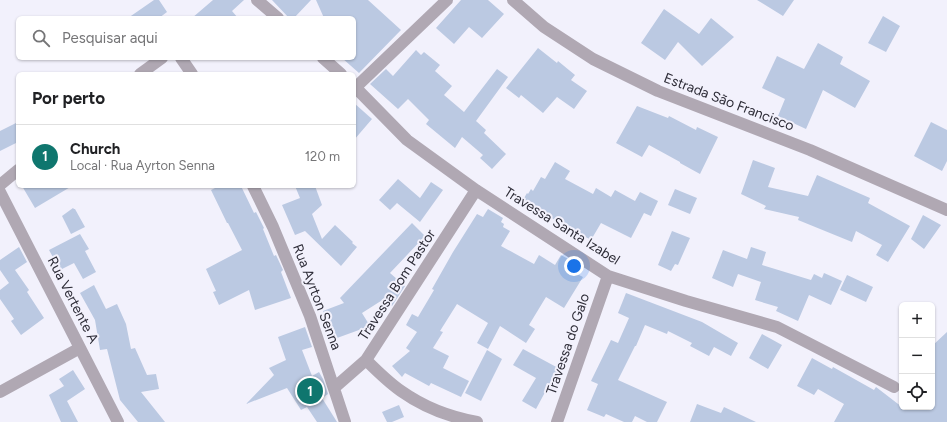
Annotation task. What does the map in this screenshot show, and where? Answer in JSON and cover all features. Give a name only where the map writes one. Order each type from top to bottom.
[{"type":"street","points":[[257,0],[276,16]]},
{"type":"street","points":[[356,85],[447,0]]},
{"type":"street","name":"Estrada São Francisco","points":[[513,0],[544,27],[580,51],[658,91],[810,150],[947,210]]},
{"type":"street","points":[[143,72],[159,60]]},
{"type":"street","points":[[182,60],[191,72]]},
{"type":"street","points":[[325,60],[339,72]]},
{"type":"street","name":"Travessa Santa Izabel","points":[[356,87],[407,140],[476,190],[608,276],[686,301],[776,327],[894,387]]},
{"type":"street","points":[[0,184],[16,172]]},
{"type":"street","name":"Rua Ayrton Senna","points":[[254,188],[273,227],[310,316],[345,422]]},
{"type":"street","name":"Travessa Bom Pastor","points":[[334,388],[366,360],[476,190]]},
{"type":"street","name":"Rua Vertente A","points":[[0,192],[118,422]]},
{"type":"street","name":"Travessa do Galo","points":[[557,422],[608,276]]},
{"type":"street","points":[[0,392],[80,348]]},
{"type":"street","points":[[366,360],[400,391],[428,407],[455,418],[477,422]]},
{"type":"building","points":[[154,0],[159,0],[167,12],[162,16],[131,16]]},
{"type":"building","points":[[213,0],[244,0],[232,11],[236,16],[194,16]]},
{"type":"building","points":[[272,0],[311,0],[296,16],[287,16]]},
{"type":"building","points":[[316,0],[368,0],[401,30],[359,73],[344,60],[356,60],[356,16],[323,16]]},
{"type":"building","points":[[461,0],[488,0],[504,14],[482,38],[469,27],[454,44],[436,28]]},
{"type":"building","points":[[757,0],[794,0],[783,16]]},
{"type":"building","points":[[664,9],[699,34],[711,18],[734,37],[702,66],[678,42],[665,60],[641,43]]},
{"type":"building","points":[[883,16],[900,26],[886,52],[868,43]]},
{"type":"building","points":[[818,43],[843,57],[840,64],[870,81],[855,108],[823,90],[806,129],[778,116],[785,99],[762,88],[777,56],[804,69]]},
{"type":"building","points":[[538,48],[557,63],[558,61],[575,75],[571,80],[587,91],[574,109],[557,97],[543,113],[521,95],[519,98],[506,88]]},
{"type":"building","points":[[416,50],[421,55],[424,52],[440,65],[435,71],[452,86],[444,95],[464,112],[497,69],[508,77],[476,121],[486,130],[484,133],[506,154],[492,169],[480,158],[483,155],[462,137],[455,148],[426,124],[429,120],[408,99],[398,109],[370,84],[386,69],[393,76]]},
{"type":"building","points":[[356,105],[372,119],[356,138]]},
{"type":"building","points":[[637,106],[668,118],[669,116],[696,130],[697,127],[718,137],[700,174],[649,145],[642,157],[616,143]]},
{"type":"building","points":[[931,122],[947,130],[947,161],[942,171],[914,156]]},
{"type":"building","points":[[16,123],[16,143],[0,151],[0,131]]},
{"type":"building","points":[[753,160],[775,168],[768,187],[808,196],[817,175],[870,198],[868,203],[910,226],[888,262],[876,255],[882,245],[856,231],[852,242],[798,220],[799,217],[764,209],[766,206],[741,194]]},
{"type":"building","points":[[555,162],[570,171],[565,179],[593,194],[596,188],[611,197],[615,190],[635,201],[640,192],[658,201],[651,216],[644,213],[631,238],[601,223],[591,240],[539,211],[537,214],[520,205],[527,193],[528,194],[531,189],[533,191],[541,177],[545,179]]},
{"type":"building","points":[[398,179],[420,198],[431,182],[443,190],[420,222],[397,203],[390,210],[379,200]]},
{"type":"building","points":[[23,188],[69,188],[35,208]]},
{"type":"building","points":[[215,188],[242,188],[254,213],[256,212],[264,228],[263,229],[274,256],[276,255],[283,270],[281,272],[291,298],[255,310],[249,290],[219,305],[213,292],[216,291],[206,269],[242,250],[211,190]]},
{"type":"building","points":[[296,188],[316,188],[322,205],[312,214],[322,239],[335,225],[357,247],[341,266],[305,231],[295,235],[282,205],[300,198]]},
{"type":"building","points":[[675,189],[697,198],[690,214],[668,205]]},
{"type":"building","points":[[73,208],[85,227],[71,234],[62,216]]},
{"type":"building","points":[[488,209],[503,218],[501,222],[504,224],[503,227],[510,231],[501,246],[534,264],[539,255],[555,265],[561,255],[572,261],[570,264],[579,270],[577,274],[583,277],[564,308],[546,297],[529,325],[535,329],[526,343],[500,326],[488,349],[477,343],[488,323],[457,304],[440,331],[443,332],[433,348],[449,356],[443,368],[469,381],[461,397],[431,383],[429,386],[405,373],[402,377],[392,366],[410,351],[406,348],[417,332],[406,325],[412,314],[418,317],[434,290],[432,289],[453,252],[477,214],[483,217]]},
{"type":"building","points":[[923,215],[941,225],[924,249],[911,239]]},
{"type":"building","points":[[412,223],[425,236],[390,273],[405,286],[392,306],[384,299],[362,313],[370,326],[337,338],[323,311],[344,303],[340,298]]},
{"type":"building","points":[[672,231],[690,238],[678,265],[675,264],[671,271],[658,265]]},
{"type":"building","points":[[80,234],[89,249],[85,251],[96,272],[83,279],[74,263],[60,270],[49,250]]},
{"type":"building","points":[[19,247],[27,262],[15,270],[29,290],[27,292],[44,318],[21,335],[11,321],[14,319],[0,299],[0,290],[9,283],[0,270],[0,260]]},
{"type":"building","points":[[751,247],[766,252],[762,265],[811,280],[814,274],[822,278],[824,273],[842,281],[831,305],[809,295],[798,321],[776,311],[778,307],[755,300],[761,282],[738,274],[733,287],[712,278],[723,250],[747,259]]},
{"type":"building","points":[[847,275],[873,287],[866,302],[840,290]]},
{"type":"building","points":[[94,285],[106,309],[117,304],[126,324],[131,349],[135,348],[147,375],[156,374],[159,389],[141,392],[165,422],[138,422],[120,400],[107,349],[100,350],[95,320],[80,293]]},
{"type":"building","points":[[626,293],[702,322],[738,343],[731,356],[714,347],[709,356],[690,346],[692,343],[668,331],[667,334],[645,325],[618,380],[667,402],[657,422],[647,422],[635,416],[632,422],[624,422],[606,414],[604,417],[587,410],[598,384],[591,381],[611,340],[618,343],[629,318],[618,313]]},
{"type":"building","points":[[305,327],[312,347],[302,350],[312,376],[319,372],[323,379],[328,394],[322,398],[337,422],[317,422],[307,407],[301,410],[287,388],[246,404],[274,375],[269,368],[286,360],[278,337]]},
{"type":"building","points":[[947,332],[947,422],[834,422],[844,404],[818,389],[814,395],[797,386],[812,358],[832,369],[833,367],[874,390],[876,387],[899,405],[899,410],[935,410],[935,343]]},
{"type":"building","points":[[762,334],[782,345],[768,369],[749,358]]},
{"type":"building","points":[[523,349],[560,369],[553,384],[550,383],[536,409],[522,401],[536,378],[513,365]]},
{"type":"building","points":[[487,350],[502,359],[481,401],[465,393]]},
{"type":"building","points":[[73,370],[85,389],[67,401],[78,422],[61,422],[49,395],[64,386],[59,379]]},
{"type":"building","points":[[697,404],[721,413],[724,407],[756,422],[690,422]]},
{"type":"building","points":[[399,405],[404,417],[392,422],[387,422],[382,412]]},
{"type":"place","name":"Church","points":[[310,391]]}]
